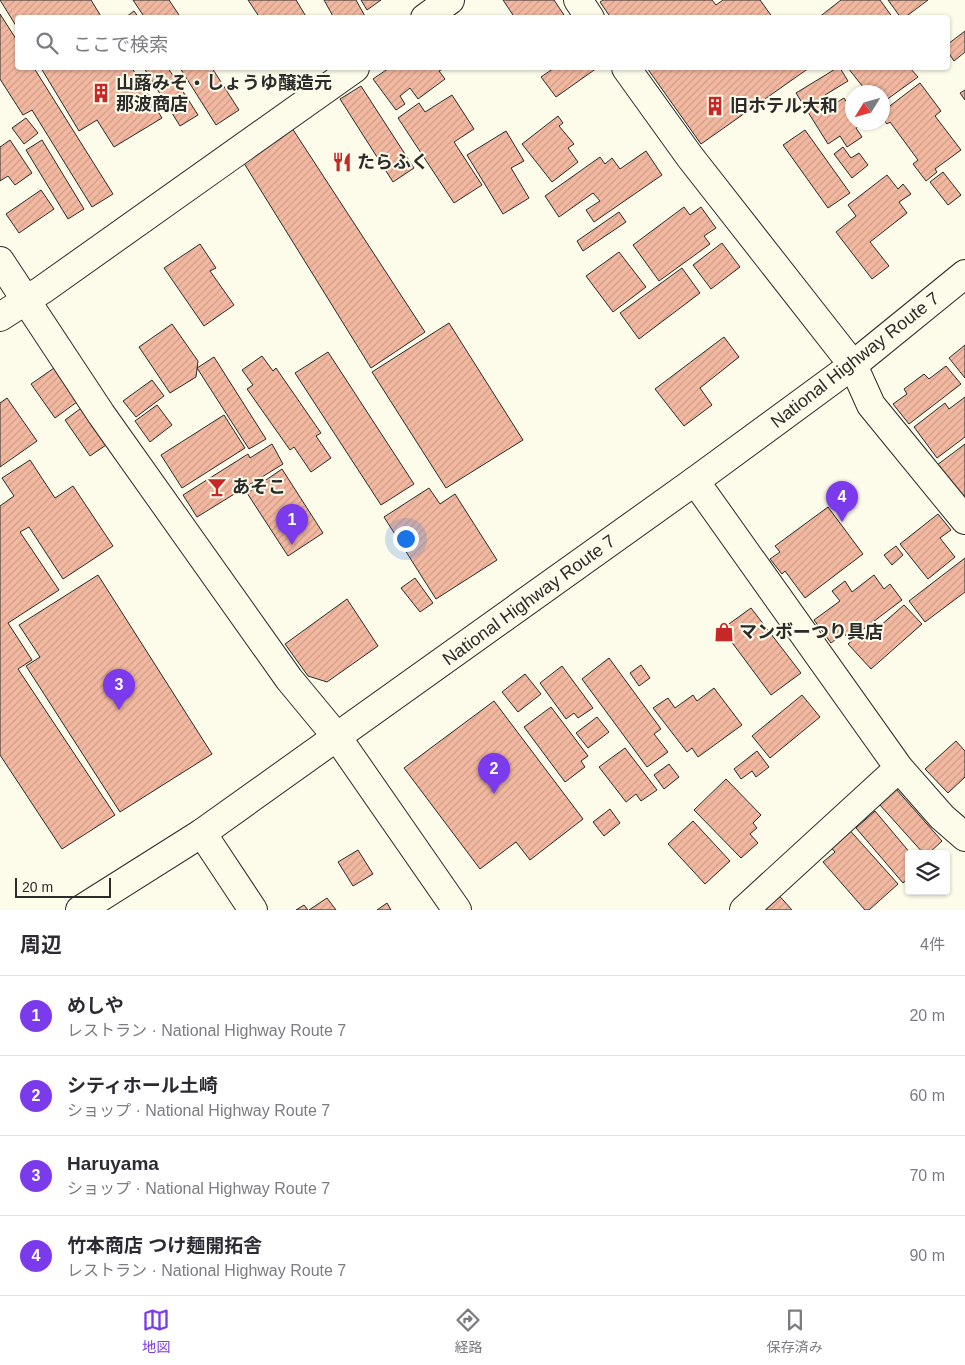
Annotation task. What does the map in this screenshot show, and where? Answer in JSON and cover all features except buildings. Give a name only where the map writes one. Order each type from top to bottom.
[{"type":"main road","points":[[429,15],[450,0]]},
{"type":"main road","points":[[578,0],[588,15]]},
{"type":"main road","points":[[0,317],[352,70]]},
{"type":"main road","points":[[627,70],[690,157],[853,365],[871,405],[965,520]]},
{"type":"main road","points":[[0,261],[101,414],[278,663],[337,737],[457,910]]},
{"type":"main road","name":"National Highway Route 7","points":[[80,910],[202,833],[695,481],[853,365],[965,274]]},
{"type":"main road","points":[[695,481],[899,768],[942,817],[962,826]]},
{"type":"main road","points":[[744,910],[899,768]]},
{"type":"main road","points":[[202,833],[253,910]]},
{"type":"place","name":"山蕗みそ・しょうゆ醸造元 那波商店","points":[[101,93]]},
{"type":"place","name":"旧ホテル大和","points":[[715,106]]},
{"type":"place","name":"たらふく","points":[[342,162]]},
{"type":"place","name":"あそこ","points":[[217,487]]},
{"type":"place","name":"竹本商店 つけ麺開拓舎","points":[[842,522]]},
{"type":"place","name":"めしや","points":[[292,545]]},
{"type":"place","name":"マンボーつり具店","points":[[724,632]]},
{"type":"place","name":"Haruyama","points":[[119,710]]},
{"type":"place","name":"シティホール土崎","points":[[494,794]]}]
